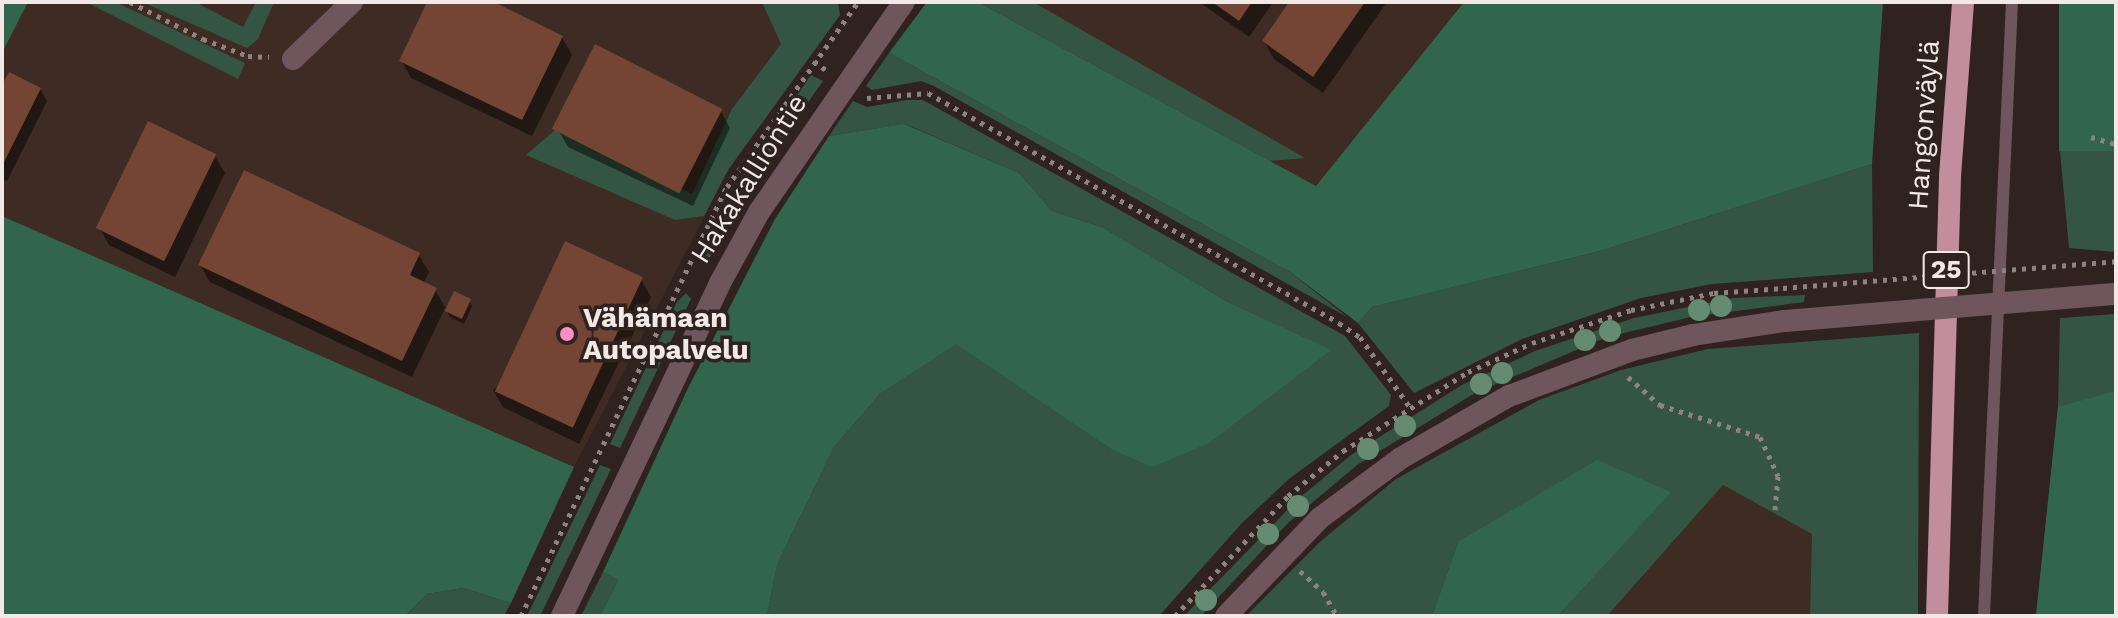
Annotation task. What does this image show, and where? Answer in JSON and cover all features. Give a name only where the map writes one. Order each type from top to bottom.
[{"type":"highway","name":"Hangonväylä","points":[[1937,616],[1950,176],[1963,2]]},
{"type":"highway","name":"Hangonväylä","points":[[1940,539],[1945,616]]},
{"type":"street","points":[[293,59],[352,2]]},
{"type":"street","name":"Hakakalliontie","points":[[562,616],[720,283],[797,152],[896,5]]},
{"type":"street","points":[[1226,616],[1281,554],[1360,487],[1449,429],[1509,396],[1605,359],[1693,335],[1785,321],[2116,294]]},
{"type":"lane","points":[[1984,616],[2012,2]]},
{"type":"path","points":[[130,2],[248,56],[293,59]]},
{"type":"path","points":[[521,616],[727,187],[858,2]]},
{"type":"path","points":[[814,61],[873,100],[910,91],[928,93],[1326,315],[1360,337],[1409,406]]},
{"type":"path","points":[[2091,137],[2116,144]]},
{"type":"path","points":[[1783,288],[2116,261]]},
{"type":"path","points":[[1605,359],[1660,405],[1760,437],[1778,476],[1775,513]]},
{"type":"path","points":[[1281,554],[1323,592],[1337,616]]},
{"type":"shaded area","points":[[28,2],[834,2],[728,171],[574,467],[2,216],[2,53]]},
{"type":"shaded area","points":[[978,2],[1464,2],[1316,186]]},
{"type":"shaded area","points":[[1723,485],[1813,534],[1810,616],[1607,616]]},
{"type":"green space","points":[[2,2],[28,2],[2,53]]},
{"type":"green space","points":[[86,2],[115,2],[245,63],[238,79]]},
{"type":"green space","points":[[142,2],[195,2],[243,27],[256,2],[274,2],[258,39],[247,48]]},
{"type":"green space","points":[[762,2],[838,2],[840,15],[728,170],[704,216],[675,220],[526,155],[555,130],[692,194],[732,109],[781,44]]},
{"type":"green space","points":[[927,2],[978,2],[1316,186],[1464,2],[1883,2],[1872,164],[1600,251],[1372,307],[1358,323],[1290,272],[889,53]]},
{"type":"green space","points":[[978,2],[1033,2],[1305,158],[1270,161]]},
{"type":"green space","points":[[2059,2],[2116,2],[2116,151],[2059,151]]},
{"type":"green space","points":[[889,53],[1290,272],[1347,317],[934,86],[921,81],[872,90],[866,86]]},
{"type":"green space","points":[[811,75],[823,81],[752,182],[708,261],[701,259],[743,175]]},
{"type":"green space","points":[[923,100],[1345,336],[1391,395],[1389,406],[1290,478],[1242,523],[1159,616],[767,616],[777,565],[834,447],[880,394],[957,343],[1111,449],[1330,350],[1226,301],[1102,227],[1052,211],[1019,173],[905,124],[829,136],[853,101],[867,107]]},
{"type":"green space","points":[[904,124],[1019,173],[1052,211],[1102,227],[1226,301],[1331,350],[1209,443],[1152,467],[1111,449],[956,344],[880,394],[834,447],[777,565],[767,616],[600,616],[619,579],[603,572],[688,388],[775,219],[829,136]]},
{"type":"green space","points":[[2116,137],[2116,252],[2069,248],[2060,151]]},
{"type":"green space","points":[[1872,164],[1873,272],[1712,284],[1641,298],[1522,339],[1414,393],[1358,323],[1372,307],[1600,251]]},
{"type":"green space","points":[[2,216],[574,467],[511,603],[463,588],[427,594],[405,616],[2,616]]},
{"type":"green space","points":[[686,293],[691,299],[620,448],[610,444],[677,302]]},
{"type":"green space","points":[[1805,295],[1804,302],[1691,317],[1607,337],[1475,393],[1357,465],[1288,523],[1201,616],[1184,616],[1297,500],[1351,455],[1462,385],[1535,351],[1634,318],[1733,298]]},
{"type":"green space","points":[[2116,314],[2116,616],[2036,616],[2058,407],[2060,318]]},
{"type":"green space","points":[[1919,333],[1918,616],[1810,616],[1812,534],[1723,485],[1607,616],[1558,616],[1670,492],[1458,542],[1432,616],[1246,616],[1321,541],[1396,479],[1539,400],[1621,370],[1708,349]]},
{"type":"green space","points":[[2116,391],[2116,616],[2036,616],[2058,407]]},
{"type":"green space","points":[[1597,460],[1671,492],[1558,616],[1432,616],[1458,542]]},
{"type":"green space","points":[[600,465],[611,469],[558,579],[540,616],[527,616]]},
{"type":"green space","points":[[603,572],[620,578],[600,616],[581,616]]},
{"type":"green space","points":[[463,588],[511,603],[504,616],[405,616],[427,594]]},
{"type":"building","points":[[427,2],[494,2],[563,36],[522,120],[399,61]]},
{"type":"building","points":[[1212,2],[1252,2],[1239,21]]},
{"type":"building","points":[[1289,2],[1365,2],[1313,77],[1262,41]]},
{"type":"building","points":[[595,44],[722,109],[679,194],[552,129]]},
{"type":"building","points":[[9,72],[41,88],[2,166],[2,85]]},
{"type":"building","points":[[148,121],[216,154],[164,261],[96,228]]},
{"type":"building","points":[[244,170],[420,253],[410,275],[437,288],[402,361],[198,265]]},
{"type":"building","name":"Vähämaan Autopalvelu","points":[[565,241],[643,277],[573,428],[495,391]]},
{"type":"building","points":[[454,291],[471,299],[462,319],[445,311]]},
{"type":"place","name":"Vähämaan Autopalvelu","points":[[567,334]]}]
